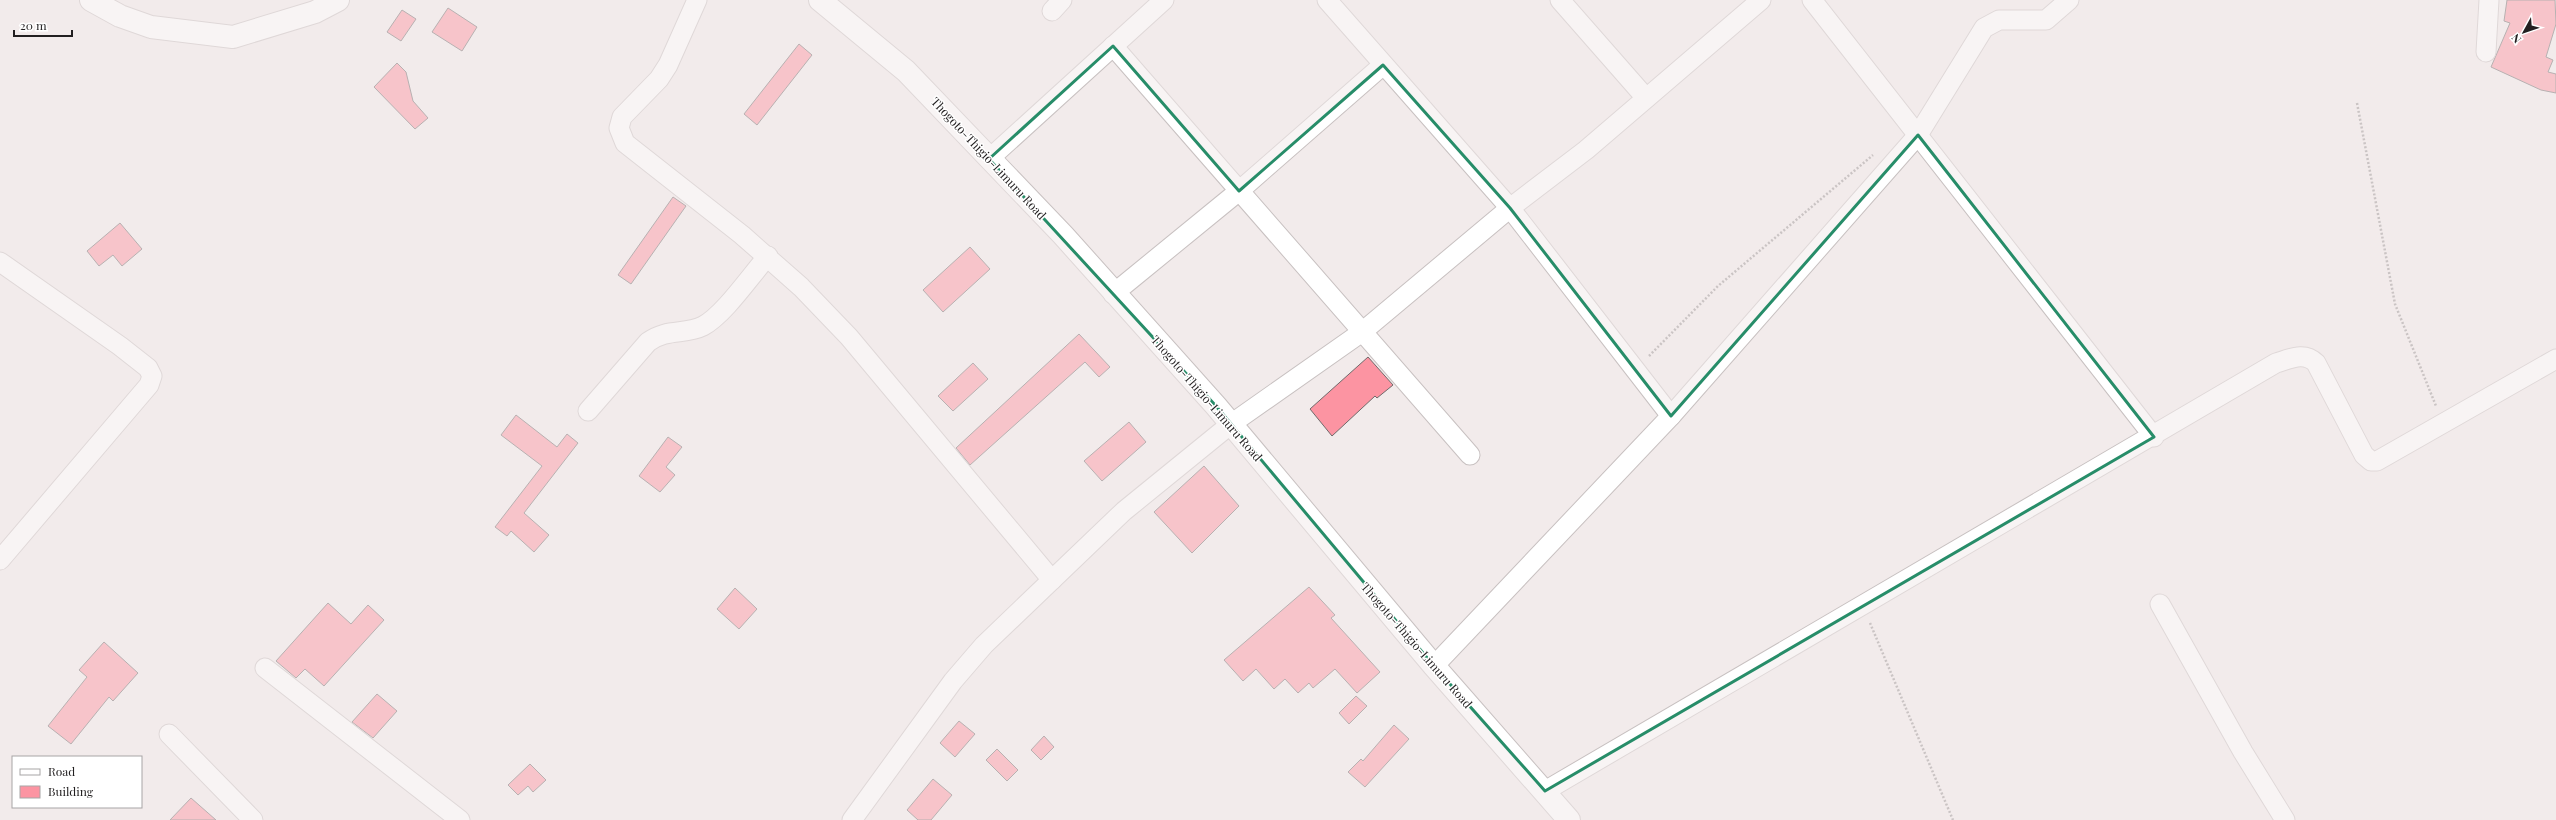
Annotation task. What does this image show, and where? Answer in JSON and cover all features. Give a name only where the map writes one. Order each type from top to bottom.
[{"type":"highway","points":[[91,0],[120,16],[151,27],[233,37],[315,12],[338,0]]},
{"type":"highway","name":"Thogoto-Thigio-Limuru Road","points":[[825,2],[906,71],[1063,236],[1113,294],[1231,424],[1434,666],[1569,820]]},
{"type":"street","points":[[697,0],[668,65],[659,79],[622,117],[619,128],[621,135],[631,150],[690,193],[768,256],[801,287],[849,337],[1052,580]]},
{"type":"street","points":[[989,159],[1164,0]]},
{"type":"street","points":[[1328,0],[1383,65],[1510,208],[1671,416]]},
{"type":"street","points":[[1560,0],[1646,98]]},
{"type":"street","points":[[852,820],[953,681],[984,645],[1124,511],[1231,424],[1362,332],[1510,208],[1586,150],[1761,0]]},
{"type":"street","points":[[1812,0],[2154,437]]},
{"type":"street","points":[[1434,666],[1671,416],[1918,135],[1984,28],[1999,20],[2046,20],[2069,0]]},
{"type":"street","points":[[2486,52],[2490,0]]},
{"type":"street","points":[[1113,46],[1470,455]]},
{"type":"street","points":[[1113,294],[1239,191],[1383,65]]},
{"type":"street","points":[[588,411],[648,342],[658,335],[702,326],[715,318],[768,256]]},
{"type":"street","points":[[0,262],[120,346],[148,368],[152,376],[149,385],[0,560]]},
{"type":"street","points":[[1545,791],[1862,605],[2154,437],[2276,363],[2298,356],[2312,359],[2316,363],[2364,455],[2371,461],[2377,461],[2444,425],[2556,360]]},
{"type":"street","points":[[2160,604],[2243,752],[2286,820]]},
{"type":"street","points":[[266,668],[460,820]]},
{"type":"street","points":[[169,734],[253,820]]},
{"type":"path","points":[[2357,103],[2395,304],[2444,425]]},
{"type":"path","points":[[1636,369],[1718,286],[1876,152]]},
{"type":"path","points":[[1862,605],[1953,820]]},
{"type":"highlighted area","points":[[1113,46],[1239,191],[1383,65],[1510,208],[1671,416],[1918,135],[2154,437],[1545,791],[1434,666],[1216,406],[989,159]]},
{"type":"building","points":[[2507,0],[2555,0],[2556,24],[2546,57],[2553,60],[2548,72],[2556,74],[2556,93],[2541,90],[2491,67],[2510,23],[2504,21]]},
{"type":"building","points":[[448,8],[477,27],[462,51],[432,32]]},
{"type":"building","points":[[402,10],[416,19],[401,41],[387,32]]},
{"type":"building","points":[[799,44],[812,55],[757,125],[744,114]]},
{"type":"building","points":[[397,63],[406,72],[413,101],[428,118],[415,129],[374,87]]},
{"type":"building","points":[[673,197],[686,206],[631,284],[618,275]]},
{"type":"building","points":[[120,223],[142,249],[122,266],[113,255],[99,266],[87,251]]},
{"type":"building","points":[[970,247],[990,269],[943,312],[923,290]]},
{"type":"building","points":[[1079,334],[1110,367],[1099,377],[1085,362],[970,465],[956,448]]},
{"type":"building","points":[[1368,357],[1393,385],[1377,398],[1375,396],[1332,436],[1310,409]]},
{"type":"building","points":[[973,363],[988,379],[953,411],[938,396]]},
{"type":"building","points":[[516,415],[557,447],[567,434],[578,443],[524,513],[549,535],[534,552],[511,531],[507,536],[495,527],[542,466],[501,435]]},
{"type":"building","points":[[1129,422],[1146,442],[1102,481],[1084,461]]},
{"type":"building","points":[[668,437],[682,447],[666,467],[675,475],[660,492],[639,476]]},
{"type":"building","points":[[1204,466],[1239,506],[1192,553],[1154,512]]},
{"type":"building","points":[[1309,587],[1335,615],[1331,618],[1380,672],[1357,693],[1335,669],[1313,688],[1309,683],[1298,693],[1285,679],[1274,689],[1256,669],[1243,681],[1224,660]]},
{"type":"building","points":[[735,588],[757,609],[739,629],[717,609]]},
{"type":"building","points":[[328,603],[351,624],[368,605],[384,620],[324,686],[305,669],[296,678],[276,661]]},
{"type":"building","points":[[104,642],[138,673],[113,701],[109,697],[71,744],[48,726],[87,677],[79,670]]},
{"type":"building","points":[[377,694],[397,711],[373,738],[352,722]]},
{"type":"building","points":[[1356,696],[1367,706],[1349,724],[1339,713]]},
{"type":"building","points":[[959,721],[975,734],[955,757],[940,743]]},
{"type":"building","points":[[1394,725],[1409,739],[1365,787],[1348,772],[1361,759],[1363,761]]},
{"type":"building","points":[[1044,736],[1054,747],[1041,760],[1031,750]]},
{"type":"building","points":[[997,749],[1018,770],[1007,781],[986,760]]},
{"type":"building","points":[[530,764],[546,780],[533,792],[528,786],[518,795],[508,785]]},
{"type":"building","points":[[933,779],[952,795],[931,820],[918,820],[907,810]]},
{"type":"building","points":[[191,798],[216,820],[170,820]]}]
